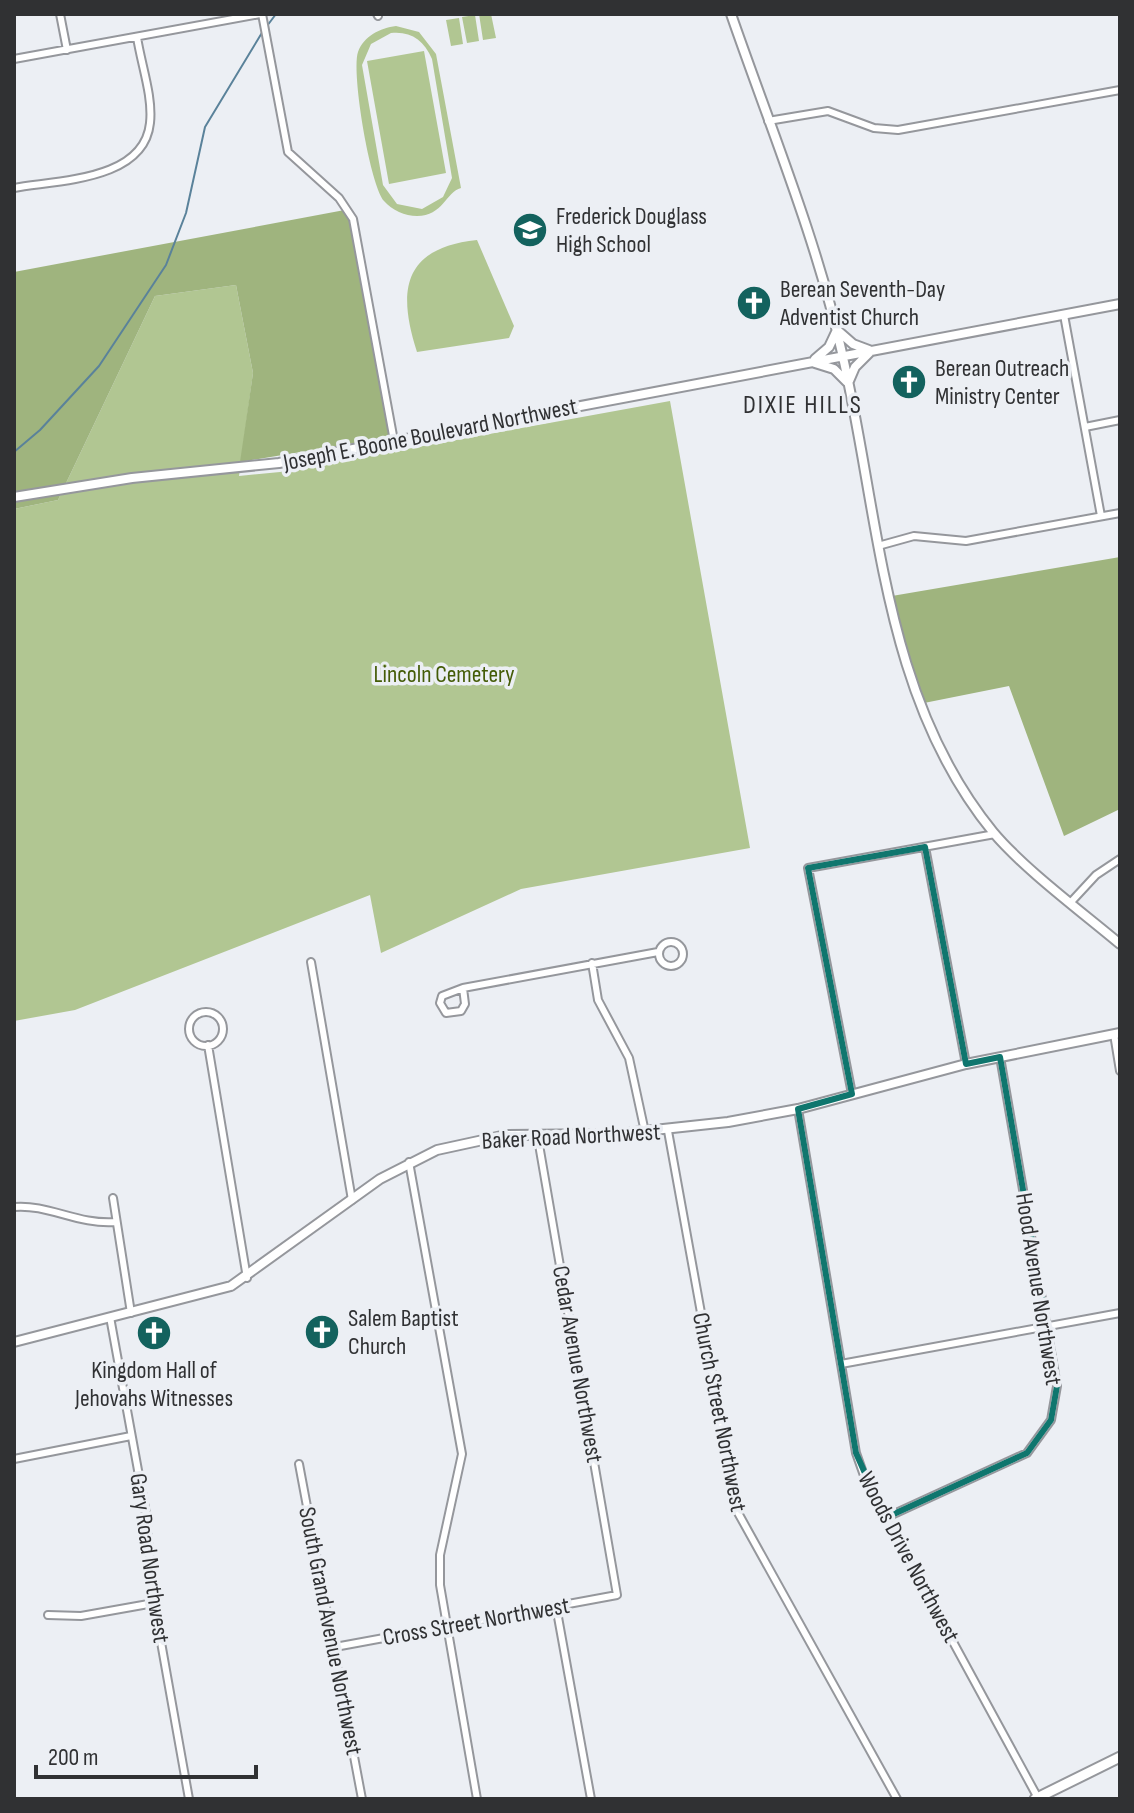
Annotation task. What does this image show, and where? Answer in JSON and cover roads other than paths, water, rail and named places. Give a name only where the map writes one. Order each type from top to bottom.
[{"type":"main road","points":[[731,14],[837,330],[878,546],[899,641],[920,707],[952,772],[995,834],[1120,944]]},
{"type":"main road","name":"Joseph E. Boone Boulevard Northwest","points":[[14,497],[132,478],[279,463],[1120,304]]},
{"type":"main road","points":[[837,330],[853,344],[872,350],[855,367],[848,384]]},
{"type":"main road","points":[[810,362],[829,347],[837,330]]},
{"type":"main road","points":[[810,362],[834,369],[848,384]]},
{"type":"main road","name":"Baker Road Northwest","points":[[14,1342],[211,1294],[247,1278],[409,1162],[471,1141],[537,1133],[668,1131],[798,1109],[966,1064],[1117,1033]]},
{"type":"main road","points":[[1037,1799],[1120,1757]]},
{"type":"street","points":[[60,14],[67,50]]},
{"type":"street","points":[[14,59],[261,14],[288,152],[339,198],[353,219],[394,441]]},
{"type":"street","points":[[14,188],[107,171],[123,165],[141,149],[150,124],[150,109],[137,37]]},
{"type":"street","points":[[768,121],[828,111],[874,128],[898,130],[1120,90]]},
{"type":"street","points":[[1064,315],[1101,516]]},
{"type":"street","points":[[1085,427],[1120,420]]},
{"type":"street","points":[[878,546],[914,536],[966,541],[1120,513]]},
{"type":"street","points":[[852,1094],[808,868],[995,834]]},
{"type":"street","points":[[925,847],[966,1064]]},
{"type":"street","points":[[1071,902],[1096,875],[1120,859]]},
{"type":"street","points":[[463,988],[465,1004],[461,1011],[446,1013],[441,1007],[442,996],[463,988],[658,952],[671,942],[678,945],[683,955],[680,962],[669,966],[662,963],[658,952]]},
{"type":"street","points":[[311,962],[352,1200]]},
{"type":"street","points":[[592,963],[598,1000],[629,1058],[645,1132]]},
{"type":"street","points":[[207,1012],[217,1016],[222,1026],[218,1041],[208,1045],[197,1043],[189,1029],[192,1019],[207,1012]]},
{"type":"street","points":[[1117,1033],[1120,1071]]},
{"type":"street","points":[[208,1045],[247,1278]]},
{"type":"street","name":"Hood Avenue Northwest","points":[[885,1518],[1014,1460],[1039,1441],[1051,1420],[1057,1397],[1000,1057]]},
{"type":"street","name":"Woods Drive Northwest","points":[[798,1109],[856,1453],[885,1518],[1037,1799]]},
{"type":"street","name":"Church Street Northwest","points":[[668,1131],[737,1511],[897,1799]]},
{"type":"street","name":"Cedar Avenue Northwest","points":[[537,1133],[617,1595]]},
{"type":"street","points":[[409,1162],[462,1454],[440,1555],[445,1627],[477,1799]]},
{"type":"street","points":[[113,1198],[131,1313]]},
{"type":"street","points":[[14,1207],[41,1209],[81,1221],[116,1222]]},
{"type":"street","points":[[841,1364],[1120,1313]]},
{"type":"street","name":"Gary Road Northwest","points":[[110,1317],[146,1514],[154,1603],[189,1799]]},
{"type":"street","points":[[14,1459],[131,1436]]},
{"type":"street","name":"South Grand Avenue Northwest","points":[[299,1464],[362,1799]]},
{"type":"street","name":"Cross Street Northwest","points":[[335,1647],[617,1595]]},
{"type":"street","points":[[48,1615],[81,1616],[154,1603]]},
{"type":"street","points":[[556,1606],[591,1799]]},
{"type":"waterway","points":[[267,26],[276,14]]},
{"type":"waterway","points":[[14,452],[40,430],[99,366],[166,265],[186,213],[205,127],[263,31]]},
{"type":"waterway","points":[[14,512],[15,507]]},
{"type":"place","name":"Frederick Douglass High School","points":[[530,230]]},
{"type":"place","name":"Berean Seventh-Day Adventist Church","points":[[754,303]]},
{"type":"place","name":"Berean Outreach Ministry Center","points":[[909,382]]},
{"type":"place","name":"Salem Baptist Church","points":[[322,1332]]},
{"type":"place","name":"Kingdom Hall of Jehovahs Witnesses","points":[[154,1333]]},
{"type":"district","name":"DIXIE HILLS","points":[[803,404]]},
{"type":"park label","name":"Lincoln Cemetery","points":[[444,674]]}]
